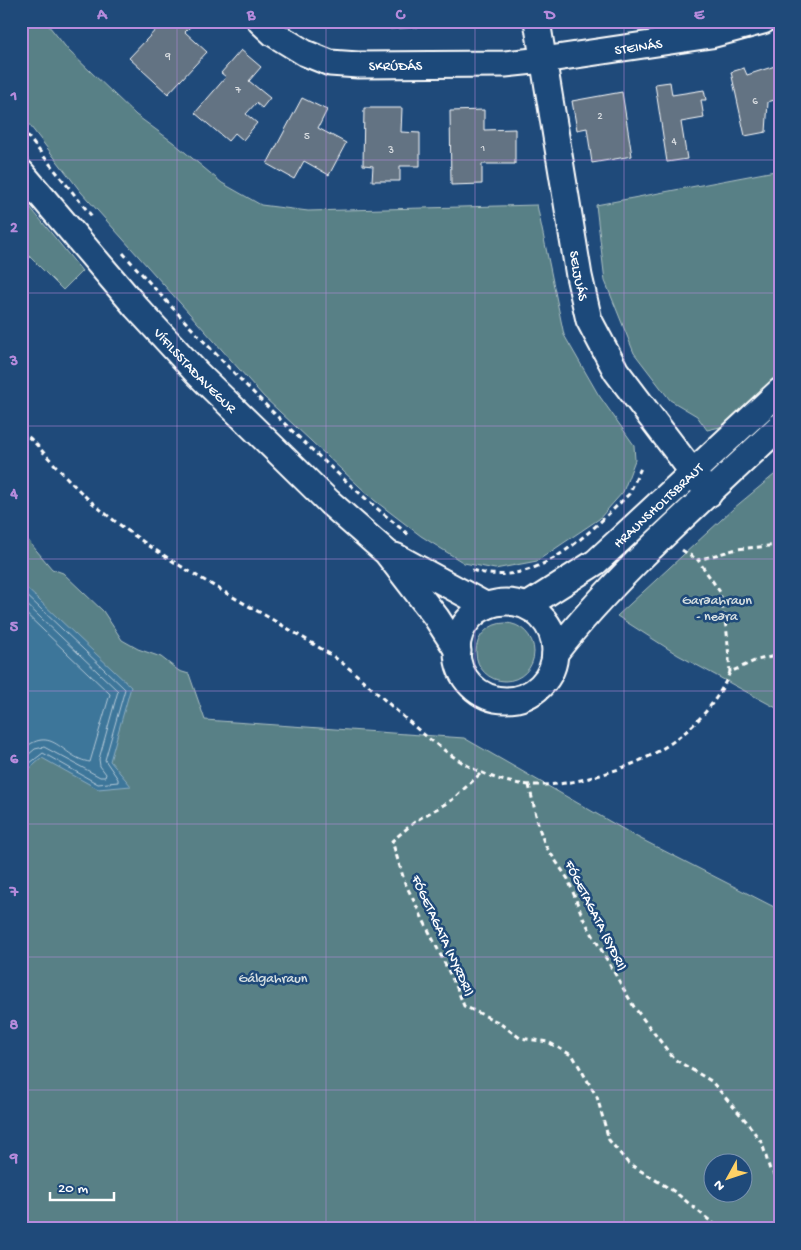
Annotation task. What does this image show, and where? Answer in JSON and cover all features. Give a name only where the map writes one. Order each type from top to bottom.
[{"type":"street","name":"SKRÚÐÁS","points":[[260,21],[274,34],[305,53],[330,63],[358,65],[505,64],[543,60]]},
{"type":"street","name":"SELJUÁS","points":[[537,21],[579,276],[589,320],[616,371],[709,494]]},
{"type":"street","name":"STEINÁS","points":[[543,60],[712,35],[763,21]]},
{"type":"street","name":"VÍFILSSTAÐAVEGUR","points":[[21,172],[136,307],[197,373],[322,495],[386,552],[436,616],[458,651],[462,672],[484,694],[505,700],[526,695],[540,686],[549,674],[555,653],[618,579]]},
{"type":"street","name":"HRAUNSHOLTSBRAUT","points":[[527,606],[596,562],[780,391]]},
{"type":"street","name":"HRAUNSHOLTSBRAUT","points":[[618,579],[780,426]]},
{"type":"street","name":"VÍFILSSTAÐAVEGUR","points":[[386,552],[487,606]]},
{"type":"street","points":[[458,651],[463,629],[477,612],[487,606],[500,602],[514,602],[527,606],[545,621],[554,642],[555,653]]},
{"type":"path","points":[[21,128],[96,221]]},
{"type":"path","points":[[117,247],[196,333],[286,425],[374,507],[417,541]]},
{"type":"path","points":[[21,426],[22,432],[95,505],[141,540],[334,657],[448,754],[480,774],[509,783],[529,785],[572,784],[642,760],[672,743],[696,724],[724,686],[730,672],[728,633],[720,592],[698,560],[677,547]]},
{"type":"path","points":[[470,569],[494,575],[514,574],[552,560],[572,546],[629,494],[641,468]]},
{"type":"path","points":[[698,560],[737,549],[780,545]]},
{"type":"path","points":[[730,672],[758,660],[780,655]]},
{"type":"path","name":"FÓGETAGATA (NYRÐRI)","points":[[480,774],[452,800],[417,820],[392,841],[406,883],[458,988],[464,1006],[498,1022],[520,1038],[548,1042],[573,1056],[597,1097],[609,1140],[628,1163],[675,1192],[720,1229]]},
{"type":"path","name":"FÓGETAGATA (SYÐRI)","points":[[529,785],[545,845],[568,880],[583,918],[634,1007],[674,1059],[711,1082],[746,1121],[762,1144],[770,1170],[780,1179]]},
{"type":"green space","points":[[21,21],[45,21],[69,51],[136,115],[174,143],[222,183],[261,205],[308,211],[537,205],[564,335],[598,394],[634,445],[635,460],[623,492],[599,519],[537,561],[495,569],[464,563],[421,536],[374,500],[264,397],[81,192],[21,114]]},
{"type":"green space","points":[[780,170],[780,379],[734,424],[707,430],[697,416],[670,400],[634,353],[605,281],[596,205]]},
{"type":"green space","points":[[21,196],[82,271],[63,290],[21,248]]},
{"type":"green space","name":"Garðahraun - neðra","points":[[780,470],[780,710],[678,655],[617,616],[734,508]]},
{"type":"green space","name":"Gálgahraun","points":[[21,532],[52,569],[63,573],[103,611],[122,640],[138,649],[161,657],[179,671],[189,674],[205,720],[464,738],[637,837],[780,910],[780,1229],[21,1229]]},
{"type":"green space","points":[[505,623],[521,628],[529,636],[534,652],[529,668],[521,676],[505,681],[489,676],[481,668],[476,652],[481,636],[489,628]]},
{"type":"water","points":[[21,583],[131,687],[110,761],[131,786],[98,789],[42,758],[21,776]]},
{"type":"building","points":[[164,21],[196,21],[185,32],[207,52],[168,94],[129,58]]},
{"type":"building","points":[[389,21],[417,21],[418,27],[390,29]]},
{"type":"building","points":[[440,21],[489,21],[489,24],[440,25]]},
{"type":"building","points":[[241,50],[261,67],[249,81],[270,98],[262,108],[256,103],[246,114],[257,123],[243,140],[235,133],[228,141],[195,113],[226,77],[221,73]]},
{"type":"building","points":[[775,66],[780,81],[780,98],[768,102],[766,132],[745,136],[731,72],[744,68],[747,75]]},
{"type":"building","points":[[670,82],[672,95],[704,90],[706,100],[701,100],[704,118],[681,122],[687,159],[667,162],[655,84]]},
{"type":"building","points":[[622,92],[632,156],[592,163],[587,128],[577,130],[572,101]]},
{"type":"building","points":[[302,98],[327,110],[318,128],[346,143],[329,175],[304,161],[294,179],[267,164]]},
{"type":"building","points":[[364,108],[402,108],[401,132],[420,133],[420,166],[400,166],[400,181],[372,181],[373,166],[363,165]]},
{"type":"building","points":[[484,110],[484,130],[515,129],[515,164],[482,164],[482,184],[451,185],[450,111]]}]
